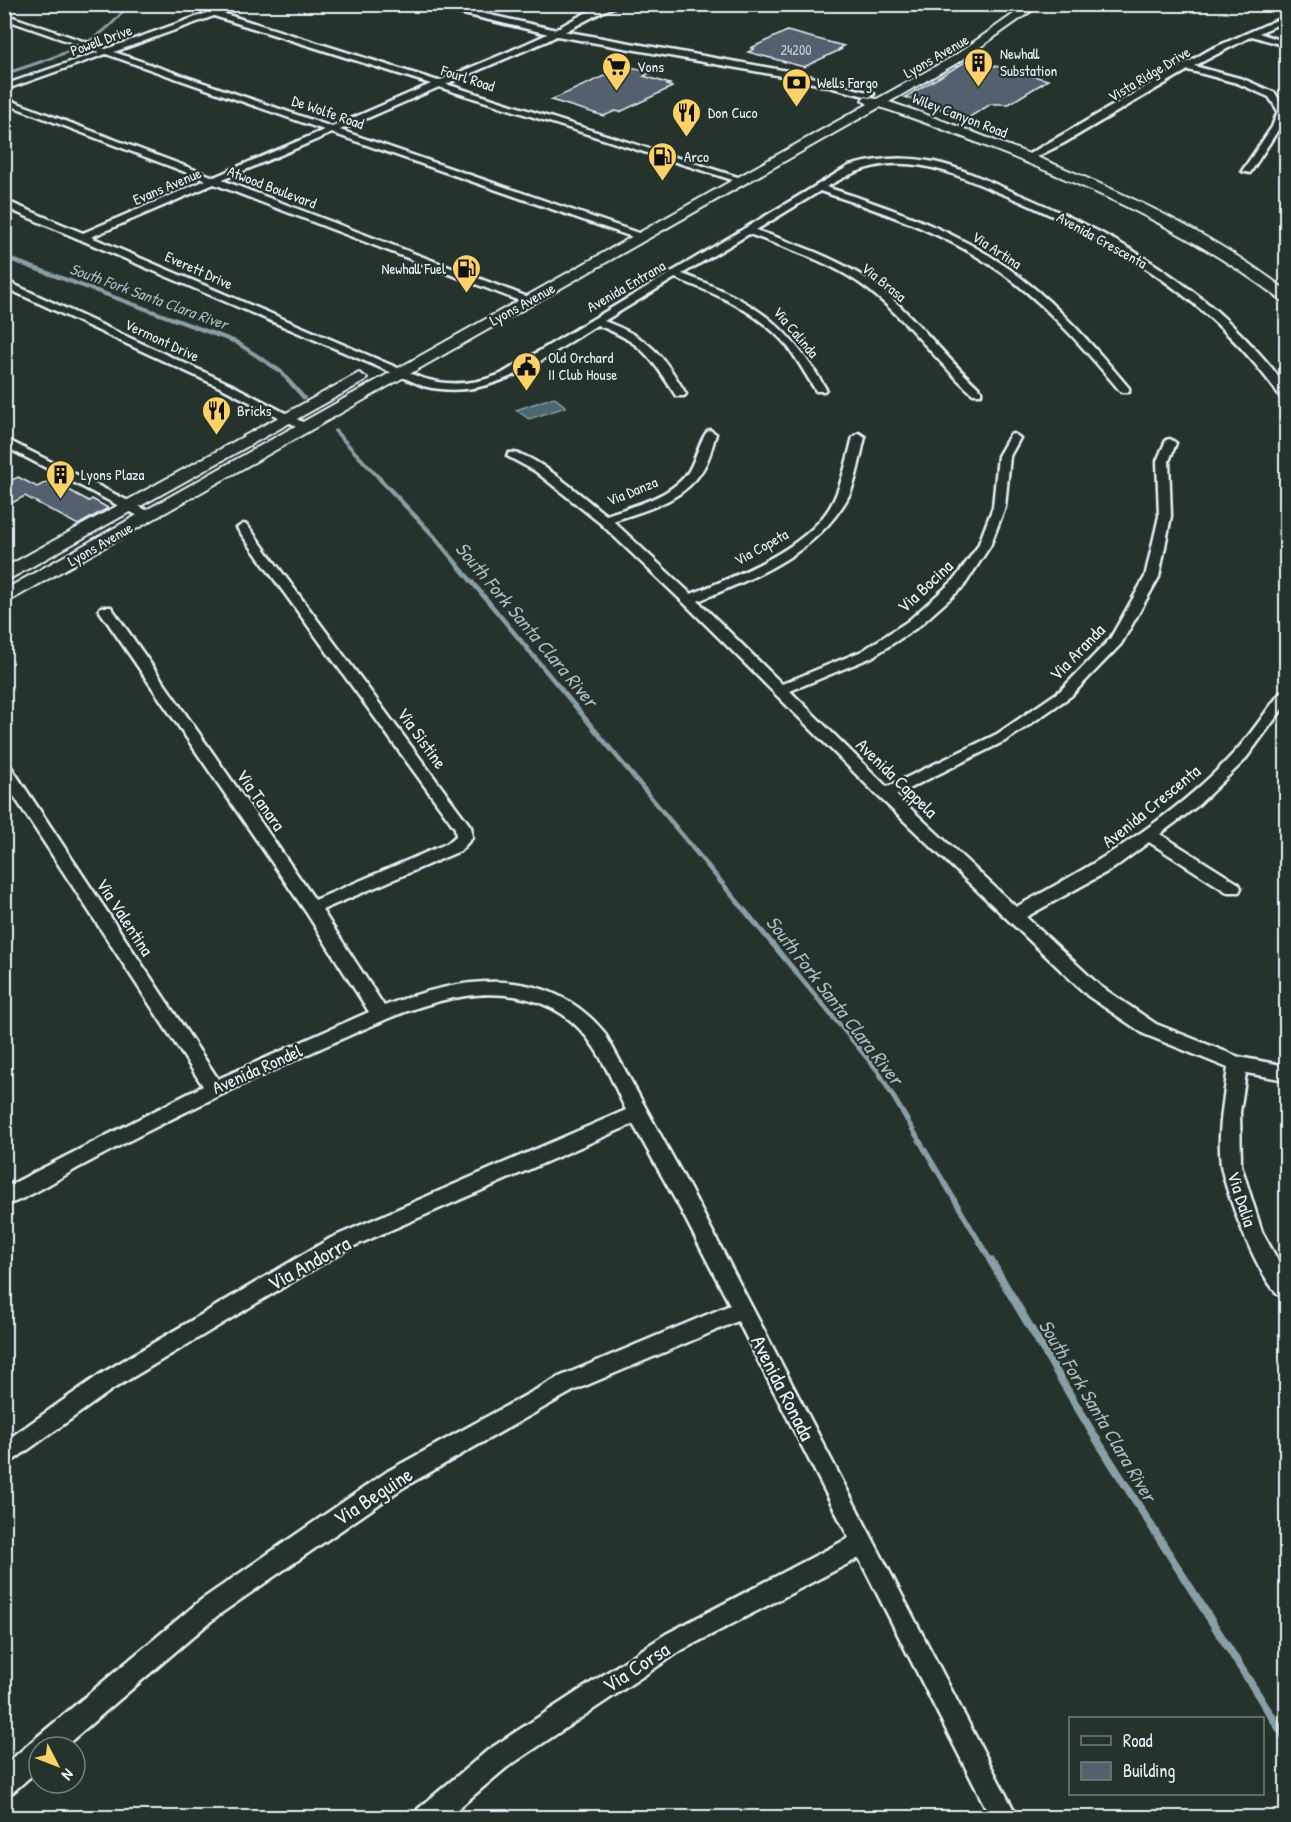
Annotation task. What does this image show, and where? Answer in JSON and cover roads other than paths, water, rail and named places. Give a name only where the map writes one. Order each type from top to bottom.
[{"type":"main road","name":"Lyons Avenue","points":[[4,598],[742,180],[964,40],[1016,4]]},
{"type":"main road","name":"Lyons Avenue","points":[[4,576],[782,142],[958,58],[1036,4]]},
{"type":"main road","name":"Wiley Canyon Road","points":[[873,98],[946,118],[1033,155],[1151,199],[1224,239],[1287,281]]},
{"type":"main road","points":[[756,171],[765,160],[785,148],[782,142]]},
{"type":"main road","name":"Wiley Canyon Road","points":[[1033,155],[1169,220],[1233,257],[1287,297]]},
{"type":"street","name":"Fourl Road","points":[[185,4],[742,180]]},
{"type":"street","name":"Powell Drive","points":[[4,88],[240,4]]},
{"type":"street","name":"Wiley Canyon Road","points":[[425,4],[873,98]]},
{"type":"street","name":"Evans Avenue","points":[[84,236],[557,33],[599,10],[618,4]]},
{"type":"street","name":"De Wolfe Road","points":[[4,16],[641,237]]},
{"type":"street","name":"Vista Ridge Drive","points":[[1033,155],[1214,51],[1287,18]]},
{"type":"street","points":[[1252,34],[1287,44]]},
{"type":"street","points":[[1187,67],[1240,81],[1272,94],[1282,111],[1276,127],[1247,171]]},
{"type":"street","name":"Atwood Boulevard","points":[[4,100],[529,301]]},
{"type":"street","name":"Avenida Entrana","points":[[382,366],[427,384],[442,387],[463,388],[506,376],[852,168],[874,162]]},
{"type":"street","name":"Avenida Crescenta","points":[[874,162],[916,162],[949,169],[1047,210],[1131,254],[1194,296],[1243,342],[1287,397]]},
{"type":"street","name":"Via Artina","points":[[819,188],[905,218],[977,253],[1015,278],[1052,309],[1125,390]]},
{"type":"street","name":"Everett Drive","points":[[4,203],[382,366]]},
{"type":"street","name":"Via Brasa","points":[[748,230],[815,256],[857,277],[887,299],[959,377],[977,392]]},
{"type":"street","name":"Via Calinda","points":[[675,275],[739,300],[760,313],[783,335],[820,389]]},
{"type":"street","name":"Vermont Drive","points":[[4,283],[306,427]]},
{"type":"street","points":[[595,321],[641,341],[660,359],[680,394]]},
{"type":"street","name":"Via Danza","points":[[604,520],[664,497],[684,484],[697,470],[710,434]]},
{"type":"street","name":"Via Copeta","points":[[689,600],[760,570],[798,547],[822,525],[842,497],[859,437]]},
{"type":"street","name":"Via Bocina","points":[[780,690],[867,654],[913,624],[959,583],[984,546],[999,507],[1004,456],[1014,438]]},
{"type":"street","points":[[4,441],[148,516]]},
{"type":"street","name":"Via Aranda","points":[[885,794],[1002,737],[1066,693],[1116,641],[1152,577],[1165,516],[1163,461],[1170,443]]},
{"type":"street","name":"Avenida Cappela","points":[[513,456],[539,468],[604,520],[689,600],[885,794],[1094,992],[1150,1029],[1191,1047],[1238,1064],[1287,1072]]},
{"type":"street","name":"Via Sistine","points":[[243,528],[463,827],[464,838],[454,847],[312,908]]},
{"type":"street","name":"Via Tanara","points":[[106,609],[312,908],[380,1015]]},
{"type":"street","name":"Avenida Crescenta","points":[[1014,916],[1108,864],[1191,803],[1239,757],[1287,695]]},
{"type":"street","name":"Via Valentina","points":[[4,768],[214,1088]]},
{"type":"street","points":[[1149,835],[1233,888]]},
{"type":"street","name":"Avenida Rondel","points":[[4,1198],[106,1142],[214,1088],[380,1015],[439,995],[466,989],[501,987],[526,991]]},
{"type":"street","name":"Avenida Ronada","points":[[526,991],[551,999],[579,1016],[603,1042],[637,1114],[742,1310],[1005,1818]]},
{"type":"street","name":"Via Dalia","points":[[1238,1064],[1231,1112],[1231,1165],[1253,1233],[1274,1275],[1287,1290]]},
{"type":"street","name":"Via Andorra","points":[[4,1456],[106,1382],[338,1244],[637,1114]]},
{"type":"street","name":"Via Beguine","points":[[59,1735],[209,1608],[396,1479],[566,1384],[742,1310]]},
{"type":"street","name":"Via Corsa","points":[[427,1818],[497,1759],[674,1642],[863,1544]]},
{"type":"street","points":[[4,1783],[27,1763]]},
{"type":"water","points":[[554,397],[566,407],[529,419],[516,410]]},
{"type":"waterway","name":"South Fork Santa Clara River","points":[[4,74],[56,57],[89,41],[117,19],[128,4]]},
{"type":"waterway","name":"South Fork Santa Clara River","points":[[4,257],[236,342],[280,371],[304,398]]},
{"type":"waterway","name":"South Fork Santa Clara River","points":[[335,431],[382,481]]},
{"type":"waterway","name":"South Fork Santa Clara River","points":[[380,479],[432,534],[673,824]]},
{"type":"waterway","name":"South Fork Santa Clara River","points":[[672,823],[878,1071],[992,1263]]},
{"type":"waterway","name":"South Fork Santa Clara River","points":[[991,1261],[1092,1432],[1286,1739]]},
{"type":"place","name":"Newhall Substation","points":[[979,88]]},
{"type":"place","name":"Vons","points":[[616,92]]},
{"type":"place","name":"Wells Fargo","points":[[796,108]]},
{"type":"place","name":"Don Cuco","points":[[687,138]]},
{"type":"place","name":"Arco","points":[[663,182]]},
{"type":"place","name":"Newhall Fuel","points":[[467,294]]},
{"type":"place","name":"Old Orchard II Club House","points":[[527,392]]},
{"type":"place","name":"Bricks","points":[[216,436]]},
{"type":"place","name":"Lyons Plaza","points":[[60,500]]}]
